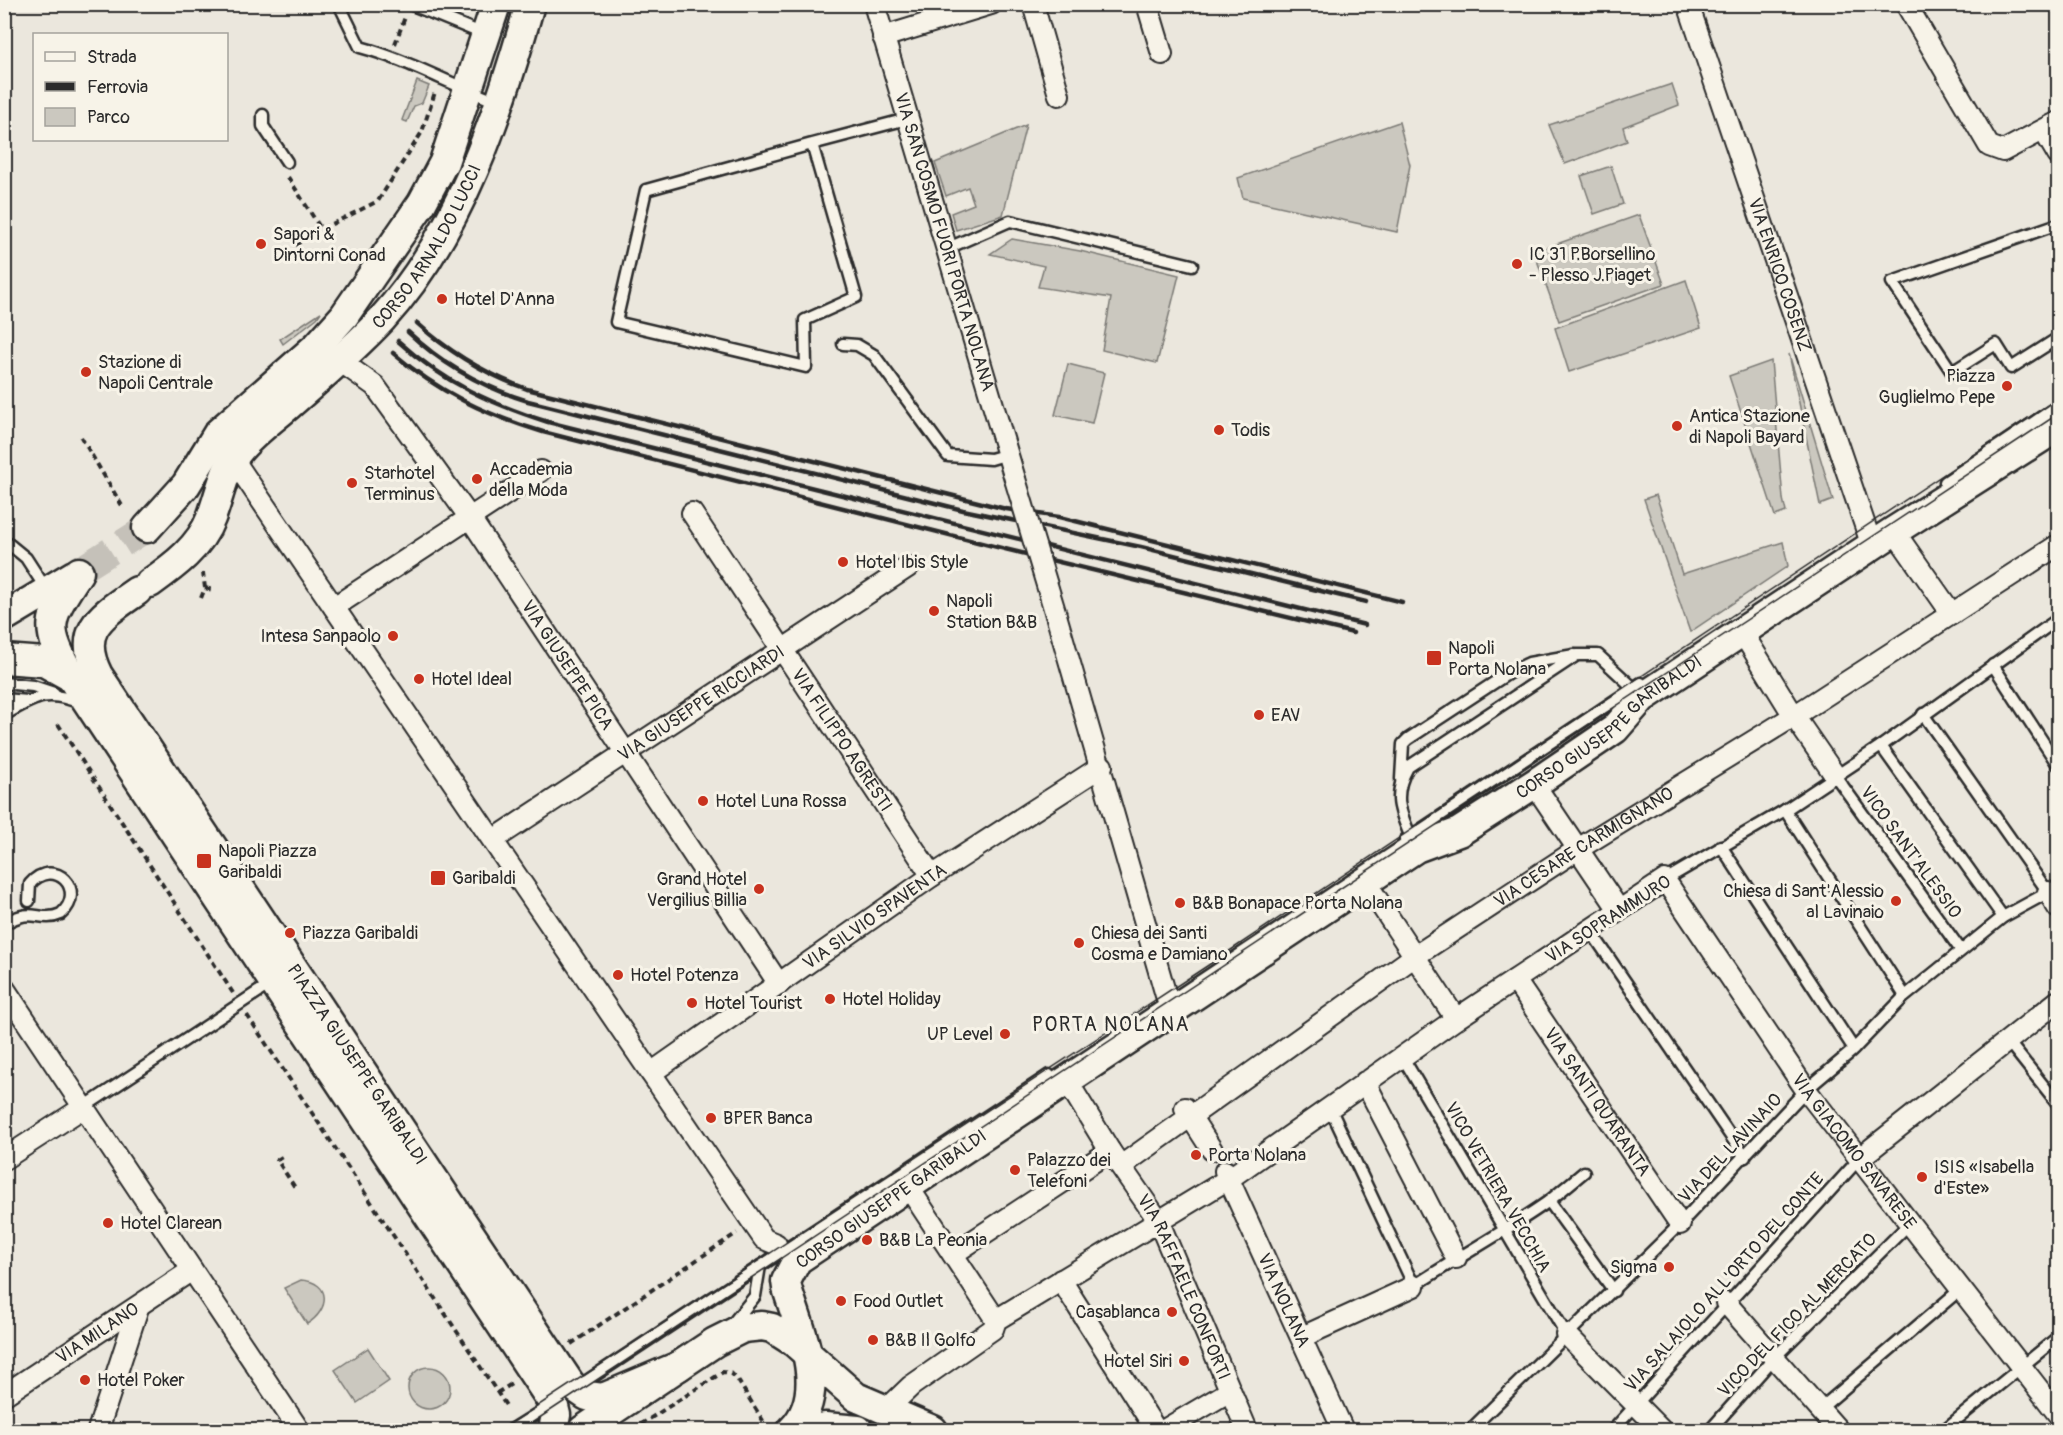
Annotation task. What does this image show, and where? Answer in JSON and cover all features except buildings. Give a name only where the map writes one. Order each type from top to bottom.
[{"type":"main road","name":"CORSO ARNALDO LUCCI","points":[[238,439],[366,287],[422,203],[444,162],[496,4]]},
{"type":"main road","name":"CORSO ARNALDO LUCCI","points":[[238,439],[340,361],[394,305],[422,267],[471,176],[530,4]]},
{"type":"main road","name":"CORSO GIUSEPPE GARIBALDI","points":[[807,1355],[787,1288],[787,1252],[908,1185],[1168,1001],[1406,845],[1459,832],[1534,784],[1615,729],[1644,686],[1742,632],[1874,536],[2053,436]]},
{"type":"main road","points":[[147,528],[186,485],[208,447],[238,439]]},
{"type":"main road","name":"PIAZZA GIUSEPPE GARIBALDI","points":[[238,439],[210,520],[201,537],[170,569],[101,616],[92,631],[89,647],[98,675],[562,1403]]},
{"type":"main road","points":[[4,617],[50,603],[83,569]]},
{"type":"main road","name":"PIAZZA GIUSEPPE GARIBALDI","points":[[50,603],[51,635],[65,686]]},
{"type":"main road","name":"PIAZZA GIUSEPPE GARIBALDI","points":[[4,659],[44,662],[65,686],[93,709],[274,982],[562,1403]]},
{"type":"main road","points":[[584,1431],[715,1342],[734,1331],[762,1326],[782,1333],[856,1397],[933,1431]]},
{"type":"main road","points":[[779,1429],[807,1410],[811,1382],[807,1355]]},
{"type":"main road","points":[[562,1403],[586,1396],[603,1398],[679,1366]]},
{"type":"main road","points":[[812,1431],[825,1427],[858,1431]]},
{"type":"street","name":"VIA SAN COSMO FUORI PORTA NOLANA","points":[[874,4],[1102,766]]},
{"type":"street","points":[[883,37],[991,4]]},
{"type":"street","points":[[1033,4],[1059,95]]},
{"type":"street","points":[[1148,4],[1162,54]]},
{"type":"street","points":[[1906,4],[1989,146],[2003,151],[2051,126],[2058,155]]},
{"type":"street","name":"VIA ENRICO COSENZ","points":[[1691,6],[1874,536],[1952,614]]},
{"type":"street","name":"VIA GIUSEPPE PICA","points":[[340,361],[375,386],[470,518],[627,752],[778,984]]},
{"type":"street","points":[[238,439],[334,608],[764,1239],[787,1252]]},
{"type":"street","points":[[334,608],[541,471]]},
{"type":"street","name":"VIA FILIPPO AGRESTI","points":[[692,513],[932,876]]},
{"type":"street","name":"VIA CESARE CARMIGNANO","points":[[953,1254],[1115,1158],[1187,1112],[1279,1052],[1415,956],[1578,849],[1794,716],[2058,545]]},
{"type":"street","name":"VIA GIUSEPPE RICCIARDI","points":[[493,840],[908,567]]},
{"type":"street","points":[[1742,632],[1794,716],[1834,774]]},
{"type":"street","points":[[1102,766],[1168,1001]]},
{"type":"street","name":"VIA SILVIO SPAVENTA","points":[[651,1073],[932,876],[1102,766]]},
{"type":"street","points":[[1534,784],[1619,910]]},
{"type":"street","points":[[1360,875],[1456,1019]]},
{"type":"street","name":"VIA SOPRAMMURO","points":[[886,1410],[911,1386],[993,1329],[996,1320],[1158,1220],[1330,1108],[1456,1019],[1665,880]]},
{"type":"street","name":"VIA GIACOMO SAVARESE","points":[[1665,880],[1806,1090],[1861,1157],[2058,1414]]},
{"type":"street","name":"VIA SANTI QUARANTA","points":[[1515,980],[1680,1224]]},
{"type":"street","points":[[4,988],[299,1431]]},
{"type":"street","points":[[1861,1157],[2058,1001]]},
{"type":"street","name":"VIA RAFFAELE CONFORTI","points":[[1063,1074],[1115,1158],[1158,1220],[1247,1431]]},
{"type":"street","points":[[1365,1082],[1456,1258]]},
{"type":"street","points":[[4,1159],[84,1107]]},
{"type":"street","points":[[1187,1112],[1212,1150]]},
{"type":"street","name":"VIA NOLANA","points":[[1227,1175],[1343,1431]]},
{"type":"street","points":[[908,1185],[996,1320]]},
{"type":"street","name":"VIA MILANO","points":[[4,1395],[192,1270]]},
{"type":"street","points":[[1061,1280],[1156,1431]]},
{"type":"street","points":[[1302,1337],[1414,1287]]},
{"type":"street","points":[[1726,1303],[1838,1431]]},
{"type":"street","points":[[98,1431],[138,1308]]},
{"type":"street","points":[[1566,1334],[1661,1431]]},
{"type":"street","points":[[1164,1431],[1230,1391]]},
{"type":"lane","points":[[339,4],[360,47],[390,55],[468,91],[498,102]]},
{"type":"lane","points":[[408,9],[486,35]]},
{"type":"lane","points":[[263,115],[263,126],[286,168]]},
{"type":"lane","points":[[812,144],[856,297],[805,320],[806,367],[616,322],[645,190],[812,144],[908,118]]},
{"type":"lane","points":[[946,249],[1010,221],[1192,265]]},
{"type":"lane","points":[[2058,224],[1892,282],[1953,372],[1996,344],[2012,368],[2058,338]]},
{"type":"lane","points":[[843,344],[857,345],[874,356],[948,456],[991,459],[1008,454]]},
{"type":"lane","points":[[1936,488],[2058,406]]},
{"type":"lane","points":[[5,540],[26,558],[50,603]]},
{"type":"lane","name":"VIA SOPRAMMURO","points":[[1665,880],[1785,810],[1834,774],[1881,746],[1993,665],[2056,625]]},
{"type":"lane","points":[[1401,781],[1408,767],[1577,655]]},
{"type":"lane","points":[[1577,655],[1598,655],[1644,686],[1406,845],[1400,814],[1403,744],[1408,739],[1512,671],[1529,663],[1577,655]]},
{"type":"lane","points":[[1993,665],[2058,765]]},
{"type":"lane","points":[[4,684],[65,686]]},
{"type":"lane","points":[[4,715],[28,701],[65,686]]},
{"type":"lane","points":[[4,699],[28,701]]},
{"type":"lane","points":[[1923,714],[2055,895]]},
{"type":"lane","points":[[1881,746],[2003,916]]},
{"type":"lane","name":"VICO SANT'ALESSIO","points":[[1834,774],[1960,949]]},
{"type":"lane","points":[[1785,810],[1905,996]]},
{"type":"lane","points":[[1721,846],[1854,1049]]},
{"type":"lane","points":[[4,924],[28,913],[46,918],[61,914],[70,902],[70,888],[62,877],[55,874],[41,875],[30,884],[29,901]]},
{"type":"lane","name":"VIA DEL LAVINAIO","points":[[1470,1431],[1566,1334],[1614,1291],[1745,1157],[1806,1090],[1854,1049],[1905,996],[2003,916],[2055,895]]},
{"type":"lane","points":[[1590,930],[1745,1157]]},
{"type":"lane","points":[[84,1107],[274,982]]},
{"type":"lane","points":[[2007,1040],[2058,1104]]},
{"type":"lane","name":"VICO VETRIERA VECCHIA","points":[[1402,1056],[1566,1334]]},
{"type":"lane","points":[[511,1431],[562,1403],[760,1266],[1063,1074]]},
{"type":"lane","points":[[1330,1108],[1414,1287],[1456,1258],[1505,1232],[1549,1201],[1584,1172]]},
{"type":"lane","name":"VIA SALAIOLO ALL'ORTO DEL CONTE","points":[[1613,1431],[1726,1303],[1861,1157]]},
{"type":"lane","points":[[1549,1201],[1614,1291]]},
{"type":"lane","name":"VICO DEL FICO AL MERCATO","points":[[1710,1431],[1774,1358],[1910,1223]]},
{"type":"lane","points":[[787,1252],[821,1226]]},
{"type":"lane","points":[[715,1342],[746,1311],[755,1296],[756,1276],[760,1266]]},
{"type":"lane","points":[[1820,1409],[1962,1288]]},
{"type":"lane","points":[[1944,1431],[2058,1337]]},
{"type":"path","points":[[395,45],[408,9]]},
{"type":"path","points":[[295,245],[321,229],[378,201],[422,132],[437,86]]},
{"type":"path","points":[[286,168],[321,229]]},
{"type":"path","points":[[81,437],[124,509]]},
{"type":"path","points":[[201,598],[205,588],[202,566]]},
{"type":"path","points":[[205,588],[213,590]]},
{"type":"path","points":[[58,724],[229,987]]},
{"type":"path","points":[[249,1019],[507,1407]]},
{"type":"path","points":[[282,1157],[277,1160],[296,1189]]},
{"type":"path","points":[[563,1350],[753,1223]]},
{"type":"path","points":[[632,1431],[723,1372],[731,1373],[737,1379],[779,1429]]},
{"type":"green space","points":[[417,81],[429,86],[422,103],[414,106],[407,122],[402,120]]},
{"type":"green space","points":[[1672,84],[1679,105],[1623,127],[1627,141],[1565,164],[1549,125]]},
{"type":"green space","points":[[1399,122],[1410,165],[1397,232],[1243,198],[1238,178]]},
{"type":"green space","points":[[1026,125],[1003,215],[956,230],[951,213],[974,204],[968,187],[946,196],[935,163]]},
{"type":"green space","points":[[1611,166],[1623,204],[1594,214],[1581,176]]},
{"type":"green space","points":[[1639,215],[1664,284],[1559,321],[1534,252]]},
{"type":"green space","points":[[1012,239],[1080,251],[1179,275],[1157,363],[1102,350],[1111,298],[1038,287],[1044,266],[990,254]]},
{"type":"green space","points":[[1686,280],[1701,328],[1569,372],[1555,328]]},
{"type":"green space","points":[[321,312],[317,318],[283,344],[280,339]]},
{"type":"green space","points":[[1789,354],[1833,500],[1820,505]]},
{"type":"green space","points":[[1771,361],[1786,512],[1775,516],[1729,376]]},
{"type":"green space","points":[[1068,364],[1104,373],[1092,423],[1055,415]]},
{"type":"green space","points":[[1656,495],[1682,574],[1783,542],[1788,566],[1690,632],[1644,499]]},
{"type":"green space","points":[[301,1280],[318,1286],[323,1291],[324,1298],[320,1312],[307,1324],[284,1288]]},
{"type":"green space","points":[[368,1348],[389,1381],[357,1403],[335,1370]]},
{"type":"green space","points":[[429,1367],[437,1368],[444,1373],[449,1380],[449,1396],[444,1403],[437,1408],[429,1409],[421,1408],[414,1403],[409,1396],[408,1388],[409,1380],[414,1373],[421,1368]]},
{"type":"tunnel","points":[[87,566],[147,528]]},
{"type":"tram line","points":[[501,1430],[1213,962],[2058,398]]},
{"type":"tram line","points":[[521,1430],[2058,414]]},
{"type":"railway","points":[[417,323],[442,344],[469,362],[527,389],[1006,509],[1059,517],[1402,602]]},
{"type":"railway","points":[[408,332],[435,355],[464,374],[528,401],[963,510],[1141,547],[1366,602]]},
{"type":"railway","points":[[398,341],[432,368],[468,390],[507,408],[548,422],[1365,625]]},
{"type":"railway","points":[[393,353],[445,391],[482,410],[543,432],[1009,550],[1353,633]]},
{"type":"place","name":"Sapori & Dintorni Conad","points":[[261,244]]},
{"type":"place","name":"IC 31 P.Borsellino - Plesso J.Piaget","points":[[1517,264]]},
{"type":"place","name":"Hotel D'Anna","points":[[442,299]]},
{"type":"place","name":"Stazione di Napoli Centrale","points":[[86,372]]},
{"type":"place","name":"Piazza Guglielmo Pepe","points":[[2007,386]]},
{"type":"place","name":"Antica Stazione di Napoli Bayard","points":[[1677,426]]},
{"type":"place","name":"Todis","points":[[1219,430]]},
{"type":"place","name":"Accademia della Moda","points":[[477,479]]},
{"type":"place","name":"Starhotel Terminus","points":[[352,483]]},
{"type":"place","name":"Hotel Ibis Style","points":[[843,562]]},
{"type":"place","name":"Napoli Station B&B","points":[[934,611]]},
{"type":"place","name":"Intesa Sanpaolo","points":[[393,636]]},
{"type":"place","name":"Napoli Porta Nolana","points":[[1434,658]]},
{"type":"place","name":"Hotel Ideal","points":[[419,679]]},
{"type":"place","name":"EAV","points":[[1259,715]]},
{"type":"place","name":"Hotel Luna Rossa","points":[[703,801]]},
{"type":"place","name":"Napoli Piazza Garibaldi","points":[[204,861]]},
{"type":"place","name":"Garibaldi","points":[[438,878]]},
{"type":"place","name":"Grand Hotel Vergilius Billia","points":[[759,889]]},
{"type":"place","name":"Chiesa di Sant'Alessio al Lavinaio","points":[[1896,901]]},
{"type":"place","name":"B&B Bonapace Porta Nolana","points":[[1180,903]]},
{"type":"place","name":"Piazza Garibaldi","points":[[290,933]]},
{"type":"place","name":"Chiesa dei Santi Cosma e Damiano","points":[[1079,943]]},
{"type":"place","name":"Hotel Potenza","points":[[618,975]]},
{"type":"place","name":"Hotel Holiday","points":[[830,999]]},
{"type":"place","name":"Hotel Tourist","points":[[692,1003]]},
{"type":"place","name":"UP Level","points":[[1005,1034]]},
{"type":"place","name":"BPER Banca","points":[[711,1118]]},
{"type":"place","name":"Porta Nolana","points":[[1196,1155]]},
{"type":"place","name":"Palazzo dei Telefoni","points":[[1015,1170]]},
{"type":"place","name":"ISIS «Isabella d'Este»","points":[[1922,1177]]},
{"type":"place","name":"Hotel Clarean","points":[[108,1223]]},
{"type":"place","name":"B&B La Peonia","points":[[867,1240]]},
{"type":"place","name":"Sigma","points":[[1669,1267]]},
{"type":"place","name":"Food Outlet","points":[[841,1301]]},
{"type":"place","name":"Casablanca","points":[[1172,1312]]},
{"type":"place","name":"B&B Il Golfo","points":[[873,1340]]},
{"type":"place","name":"Hotel Siri","points":[[1184,1361]]},
{"type":"place","name":"Hotel Poker","points":[[85,1380]]},
{"type":"district","name":"PORTA NOLANA","points":[[1111,1024]]}]
